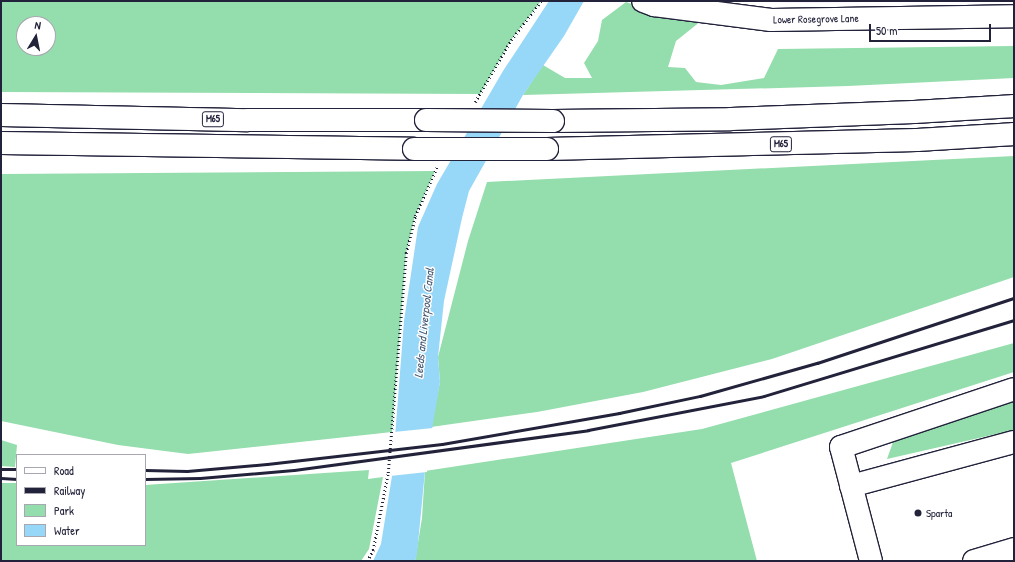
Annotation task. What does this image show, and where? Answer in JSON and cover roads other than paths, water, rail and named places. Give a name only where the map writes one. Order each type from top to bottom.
[{"type":"main road","name":"Lower Rosegrove Lane","points":[[643,1],[654,5],[771,20],[1014,16]]},
{"type":"main road","name":"M65","points":[[1,115],[248,120],[553,121],[747,118],[914,112],[1014,106]]},
{"type":"main road","name":"M65","points":[[1,143],[414,149],[547,149],[917,140],[1014,134]]},
{"type":"main road","points":[[871,561],[841,447],[1014,389]]},
{"type":"main road","points":[[852,486],[1014,442]]},
{"type":"main road","points":[[974,561],[1014,549]]},
{"type":"water","name":"Leeds and Liverpool Canal","points":[[549,1],[584,1],[564,36],[523,95],[469,191],[444,301],[438,357],[440,382],[425,471],[417,554],[415,561],[373,561],[381,544],[392,476],[404,321],[418,227],[437,184],[503,71]]},
{"type":"railway","points":[[146,470],[187,471],[267,464],[442,444],[619,413],[700,396],[817,363],[1014,298]]},
{"type":"railway","points":[[146,479],[200,478],[294,470],[588,430],[764,396],[1014,320]]},
{"type":"railway","points":[[1,469],[16,469]]},
{"type":"railway","points":[[1,478],[16,479]]},
{"type":"place","name":"Sparta","points":[[918,513]]}]
